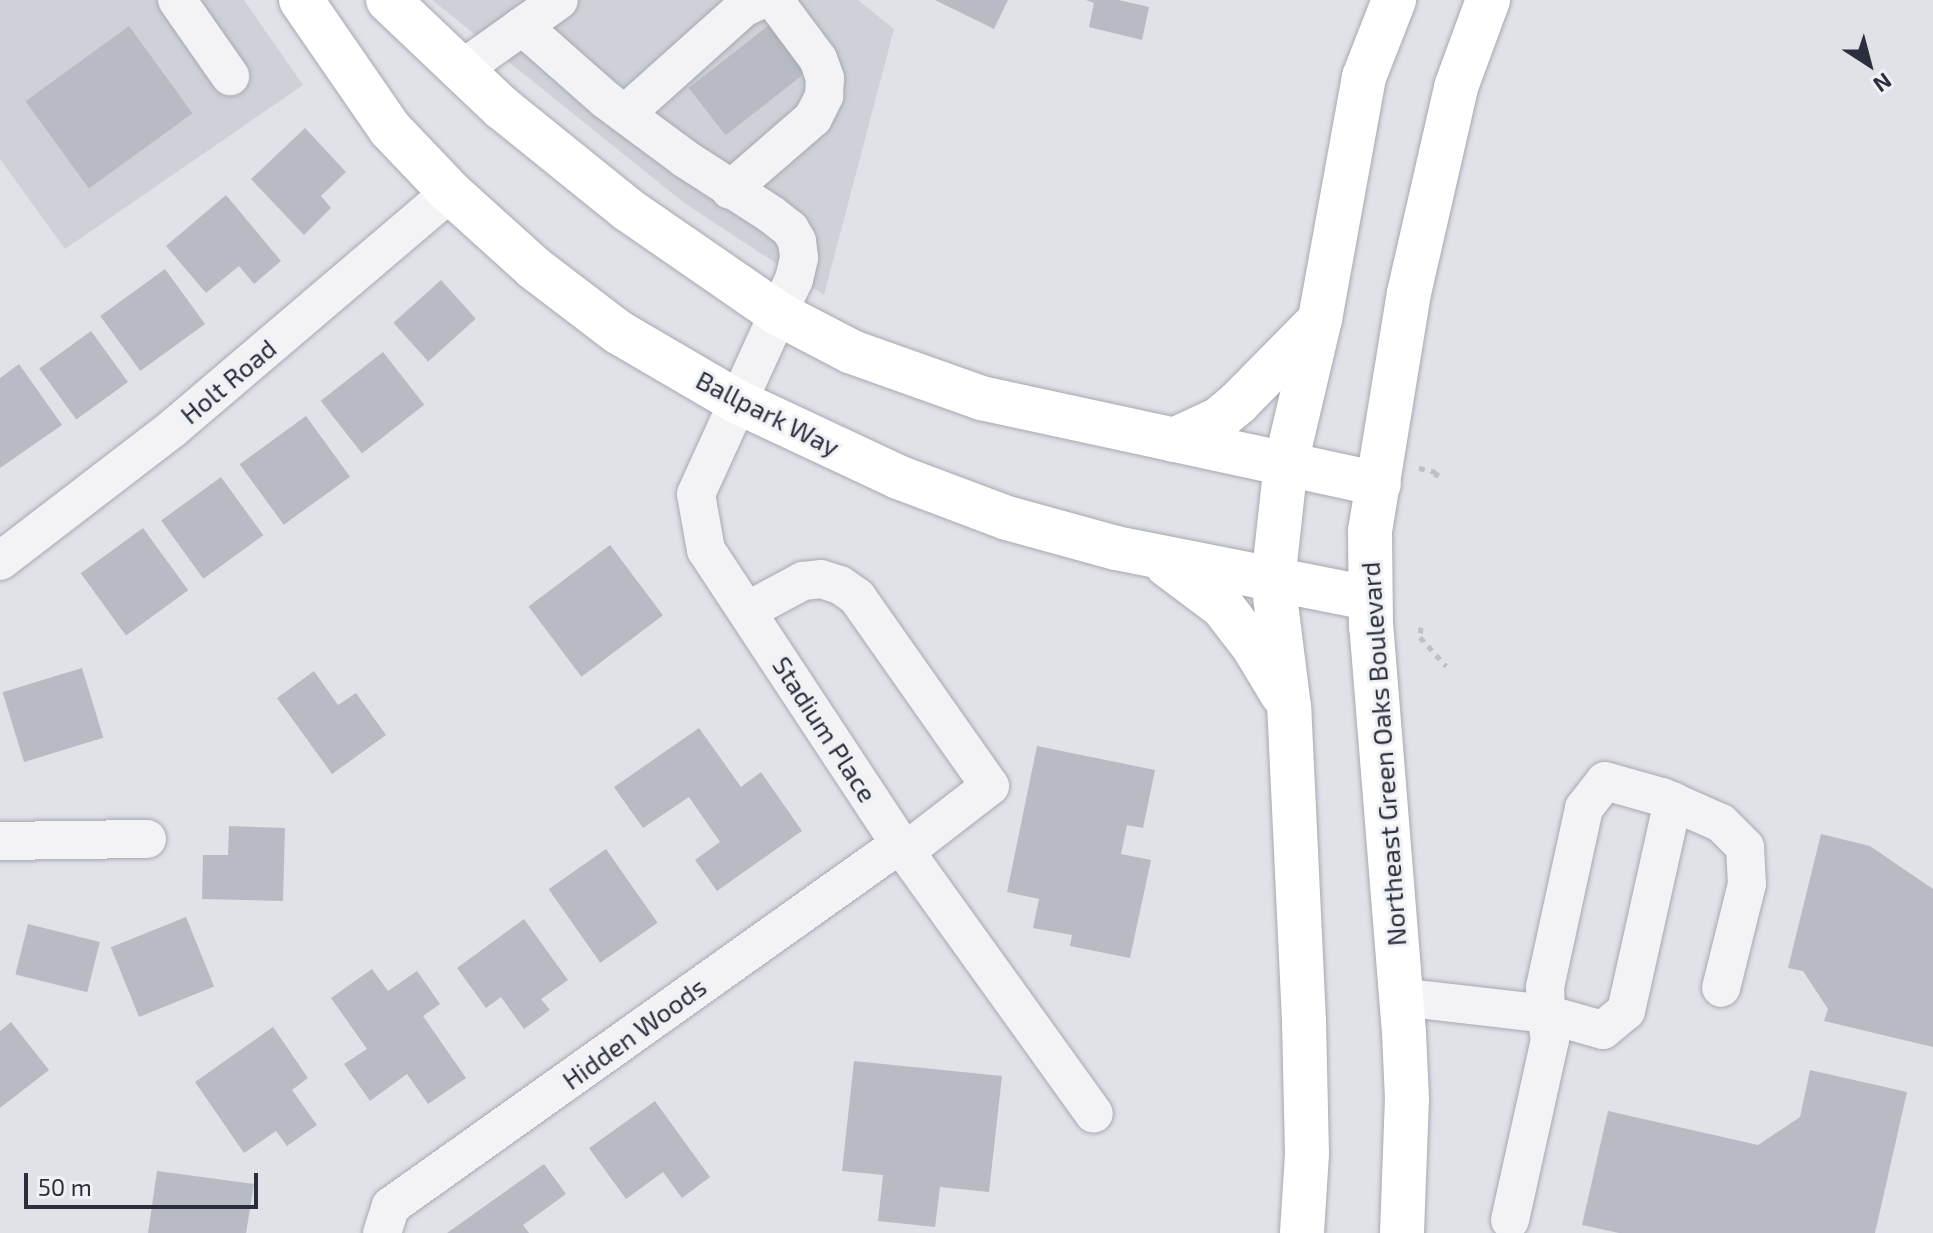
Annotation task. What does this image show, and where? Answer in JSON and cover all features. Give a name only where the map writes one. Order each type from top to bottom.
[{"type":"main road","name":"Ballpark Way","points":[[301,0],[390,129],[450,192],[534,268],[618,332],[738,402],[898,477],[1007,518],[1155,556],[1369,598]]},
{"type":"main road","points":[[388,0],[502,108],[627,209],[779,314],[852,352],[981,398],[1379,484]]},
{"type":"main road","points":[[1302,1233],[1307,1154],[1304,1021],[1289,707],[1273,581],[1286,463],[1320,319],[1364,77],[1394,0]]},
{"type":"main road","name":"Northeast Green Oaks Boulevard","points":[[1402,1233],[1407,1099],[1369,598],[1370,531],[1409,293],[1456,87],[1488,0]]},
{"type":"main road","points":[[1174,440],[1219,419],[1320,319]]},
{"type":"main road","points":[[1155,556],[1223,607],[1253,646],[1289,707]]},
{"type":"street","points":[[177,0],[230,76]]},
{"type":"street","points":[[461,70],[559,0]]},
{"type":"street","points":[[625,114],[734,15],[760,0]]},
{"type":"street","points":[[730,190],[813,118],[824,96],[825,78],[818,59],[774,0]]},
{"type":"street","name":"Stadium Place","points":[[522,26],[625,114],[730,190],[781,222],[797,241],[799,258],[779,314],[696,494],[706,550],[903,847],[1094,1114]]},
{"type":"street","name":"Holt Road","points":[[0,561],[172,429],[450,192]]},
{"type":"street","name":"Hidden Woods","points":[[382,1233],[391,1206],[990,786],[857,597],[840,585],[821,579],[803,581],[747,611]]},
{"type":"street","points":[[1510,1220],[1550,1040],[1545,987],[1584,808],[1605,781],[1673,801],[1721,823],[1745,847],[1747,884],[1721,988]]},
{"type":"street","points":[[1400,997],[1546,1014],[1603,1030],[1626,1011],[1673,801]]},
{"type":"street","points":[[0,841],[147,839]]},
{"type":"path","points":[[1419,468],[1437,472]]},
{"type":"path","points":[[1420,637],[1421,627]]},
{"type":"path","points":[[1406,635],[1420,637],[1446,666]]},
{"type":"shaded area","points":[[0,0],[244,0],[303,85],[65,249],[0,159]]},
{"type":"shaded area","points":[[432,0],[858,0],[894,29],[824,295],[683,202]]},
{"type":"building","points":[[935,0],[1008,0],[994,29]]},
{"type":"building","points":[[1086,0],[1119,0],[1149,7],[1142,40],[1089,27],[1094,3]]},
{"type":"building","points":[[773,22],[810,69],[726,135],[689,88]]},
{"type":"building","points":[[129,26],[192,113],[89,189],[25,101]]},
{"type":"building","points":[[305,128],[346,172],[321,196],[331,208],[304,235],[251,179]]},
{"type":"building","points":[[226,195],[281,261],[254,284],[239,266],[206,293],[166,246]]},
{"type":"building","points":[[165,269],[205,324],[140,371],[100,316]]},
{"type":"building","points":[[441,280],[476,319],[428,361],[393,323]]},
{"type":"building","points":[[91,331],[128,382],[76,420],[39,369]]},
{"type":"building","points":[[383,352],[424,405],[362,453],[321,401]]},
{"type":"building","points":[[19,364],[62,425],[0,468],[0,378]]},
{"type":"building","points":[[306,416],[350,477],[284,525],[240,464]]},
{"type":"building","points":[[221,477],[263,535],[203,579],[161,520]]},
{"type":"building","points":[[143,528],[188,590],[126,636],[81,573]]},
{"type":"building","points":[[610,545],[663,615],[581,677],[529,606]]},
{"type":"building","points":[[82,668],[103,738],[24,762],[3,692]]},
{"type":"building","points":[[314,671],[338,705],[356,693],[386,735],[332,774],[277,698]]},
{"type":"building","points":[[699,728],[741,787],[761,772],[802,831],[717,891],[695,860],[720,842],[689,797],[643,828],[614,787]]},
{"type":"building","points":[[1037,746],[1155,770],[1143,828],[1127,825],[1121,854],[1151,860],[1130,958],[1070,946],[1072,935],[1033,928],[1039,899],[1007,892]]},
{"type":"building","points":[[229,826],[285,828],[283,901],[202,899],[203,855],[228,855]]},
{"type":"building","points":[[1821,834],[1870,846],[1933,889],[1933,1047],[1824,1021],[1828,1009],[1803,971],[1788,968]]},
{"type":"building","points":[[606,849],[658,923],[600,963],[549,889]]},
{"type":"building","points":[[186,917],[214,987],[139,1017],[111,947]]},
{"type":"building","points":[[524,919],[568,980],[541,999],[550,1010],[524,1029],[501,997],[486,1008],[457,968]]},
{"type":"building","points":[[28,924],[100,942],[87,992],[15,974]]},
{"type":"building","points":[[372,969],[388,991],[417,971],[440,1004],[423,1016],[466,1078],[428,1104],[407,1074],[370,1101],[344,1064],[367,1049],[331,998]]},
{"type":"building","points":[[11,1022],[49,1070],[0,1108],[0,1031]]},
{"type":"building","points":[[273,1027],[308,1078],[292,1090],[317,1125],[287,1146],[276,1131],[244,1153],[195,1082]]},
{"type":"building","points":[[854,1061],[1002,1076],[989,1192],[940,1187],[935,1227],[878,1221],[883,1175],[842,1171]]},
{"type":"building","points":[[1810,1070],[1907,1092],[1875,1233],[1619,1233],[1582,1225],[1608,1111],[1758,1145],[1800,1117]]},
{"type":"building","points":[[655,1101],[710,1177],[682,1198],[663,1172],[626,1199],[589,1148]]},
{"type":"building","points":[[544,1164],[566,1194],[523,1225],[529,1233],[447,1233]]},
{"type":"building","points":[[157,1171],[254,1184],[246,1233],[148,1233]]}]
